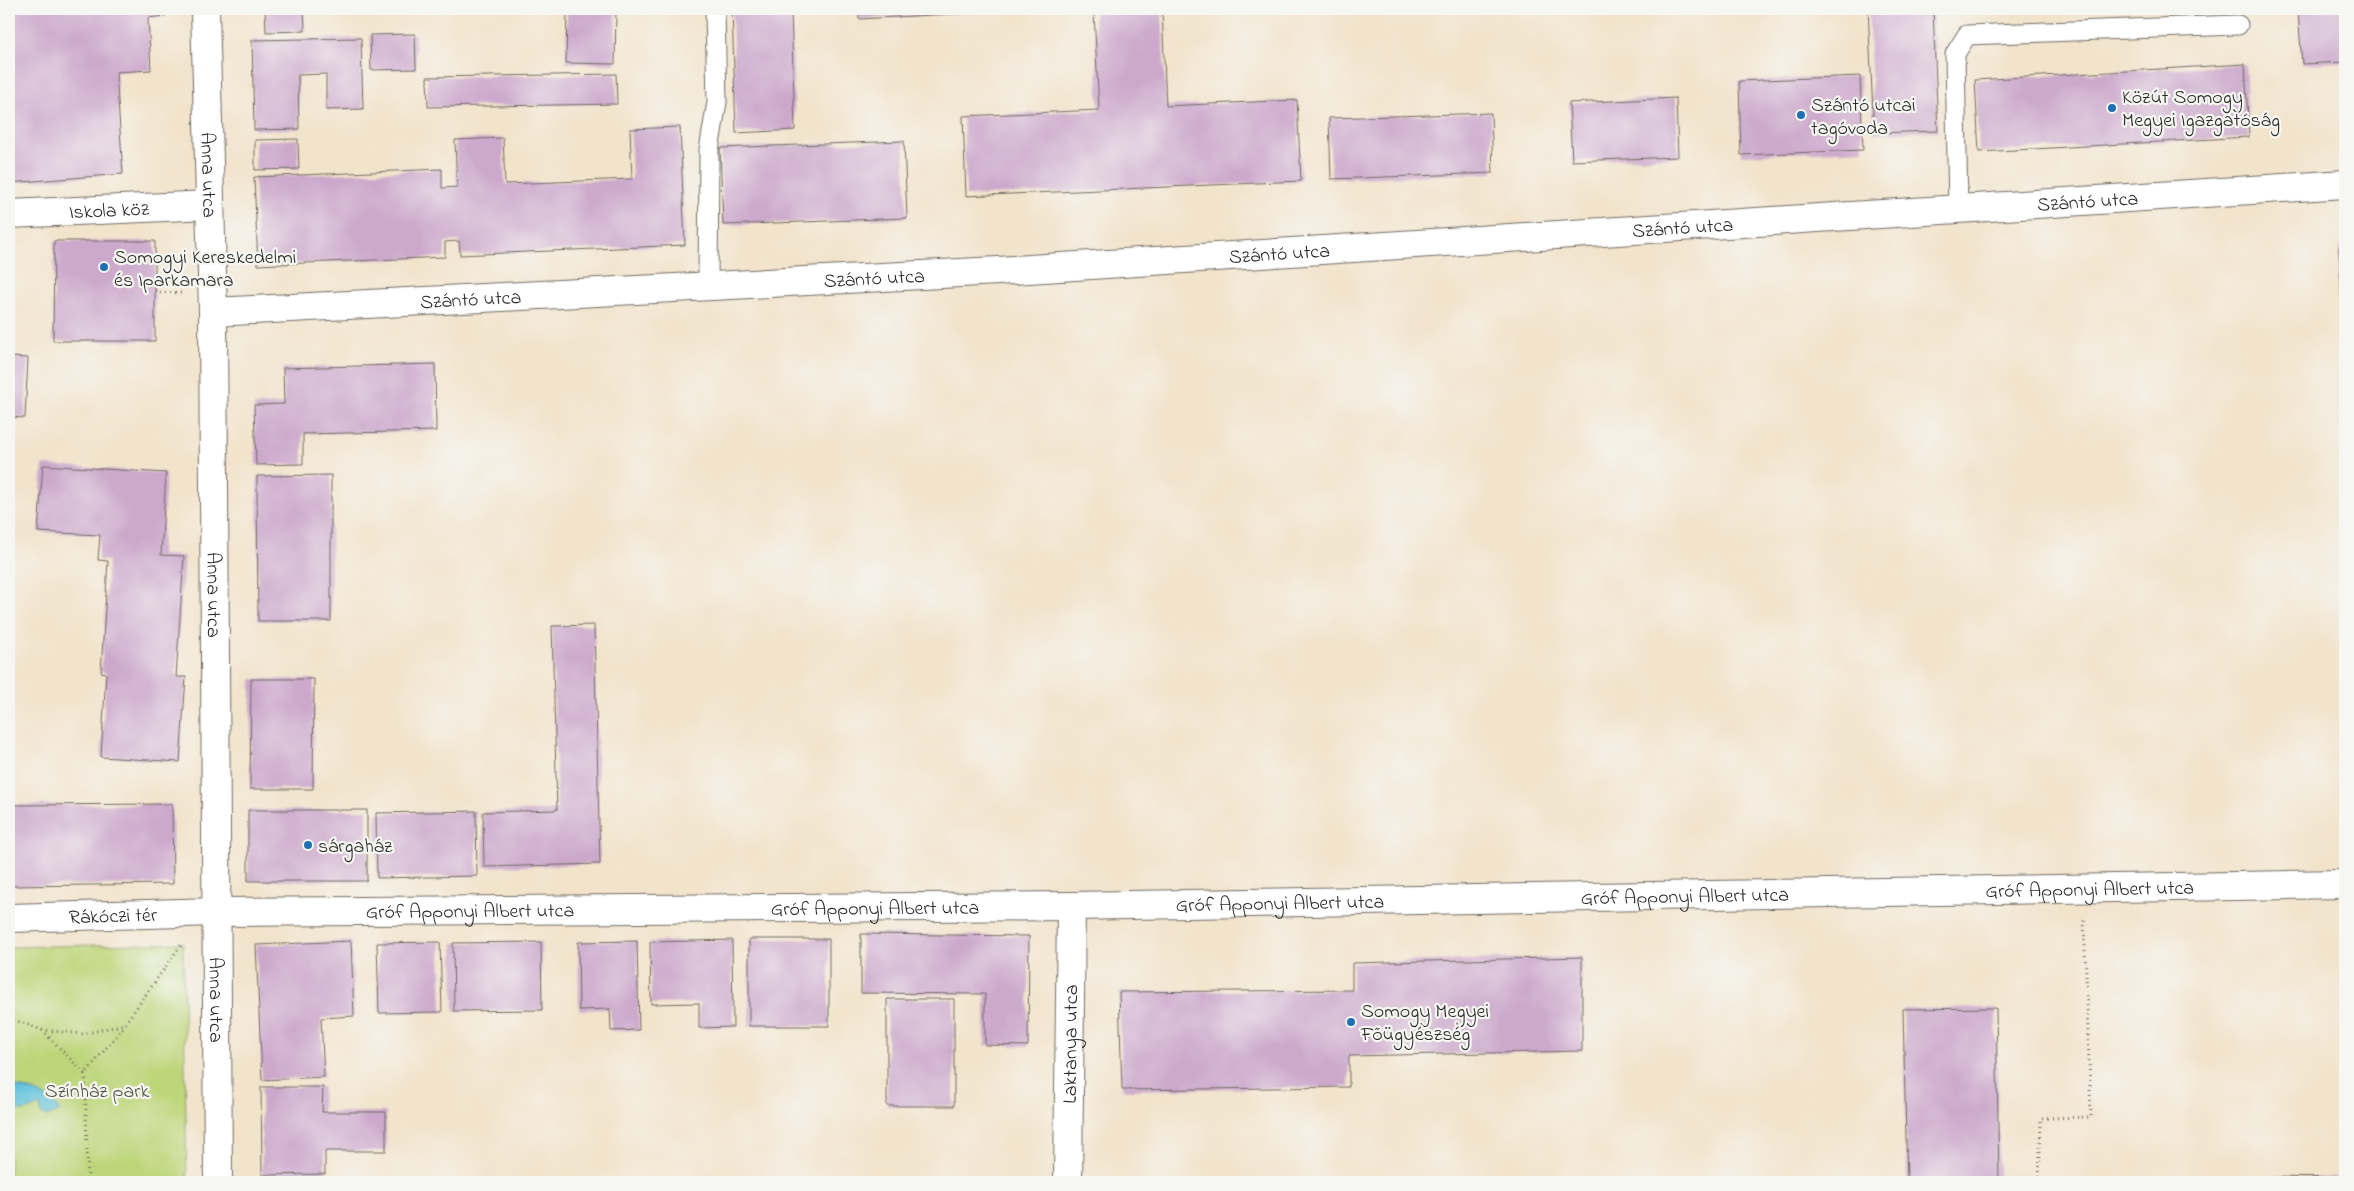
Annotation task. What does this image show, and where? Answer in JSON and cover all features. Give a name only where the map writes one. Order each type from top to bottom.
[{"type":"street","name":"Anna utca","points":[[205,9],[213,312],[218,1182]]},
{"type":"street","name":"Szántó utca","points":[[213,312],[998,271],[2345,184]]},
{"type":"street","name":"Iskola köz","points":[[9,214],[210,205]]},
{"type":"street","name":"Gróf Apponyi Albert utca","points":[[216,912],[1071,906],[2345,884]]},
{"type":"street","name":"Laktanya utca","points":[[1068,1182],[1071,906]]},
{"type":"street","name":"Rákóczi tér","points":[[9,918],[216,912]]},
{"type":"lane","points":[[708,286],[709,150],[717,102],[715,9]]},
{"type":"lane","points":[[1958,209],[1955,54],[1967,35],[2238,25]]},
{"type":"path","points":[[156,292],[184,293]]},
{"type":"path","points":[[2039,1182],[2041,1118],[2091,1117],[2083,889]]},
{"type":"path","points":[[88,1182],[85,1074],[125,1024],[183,943]]},
{"type":"path","points":[[9,1018],[42,1030],[84,1034],[125,1024]]},
{"type":"path","points":[[42,1030],[85,1074]]},
{"type":"green space","name":"Színház park","points":[[183,943],[187,1182],[9,1182],[9,947]]},
{"type":"water","points":[[9,1086],[38,1093],[50,1100],[60,1111],[49,1116],[41,1114],[40,1105],[25,1111],[9,1110]]},
{"type":"building","points":[[9,9],[165,9],[165,16],[148,18],[151,70],[116,72],[123,174],[9,183]]},
{"type":"building","points":[[265,9],[304,9],[305,31],[266,32]]},
{"type":"building","points":[[567,9],[616,9],[615,64],[566,63]]},
{"type":"building","points":[[732,9],[791,9],[795,130],[736,133]]},
{"type":"building","points":[[859,9],[1025,9],[1026,10],[859,19]]},
{"type":"building","points":[[1162,9],[1166,106],[1297,100],[1301,181],[966,196],[963,116],[1099,110],[1094,12]]},
{"type":"building","points":[[1868,9],[1933,9],[1938,131],[1874,133]]},
{"type":"building","points":[[2345,9],[2345,62],[2302,64],[2298,11]]},
{"type":"building","points":[[415,34],[416,69],[371,70],[370,35]]},
{"type":"building","points":[[361,38],[363,109],[326,110],[326,74],[298,75],[299,129],[254,130],[252,40]]},
{"type":"building","name":"Közút Somogy Megyei Igazgatóság","points":[[2245,64],[2249,137],[1979,152],[1975,80]]},
{"type":"building","points":[[616,74],[617,104],[428,107],[427,77]]},
{"type":"building","name":"Szántó utcai tagóvoda","points":[[1860,76],[1863,150],[1741,155],[1739,81]]},
{"type":"building","points":[[1676,98],[1678,157],[1572,161],[1569,103]]},
{"type":"building","points":[[1491,113],[1493,173],[1331,179],[1329,118]]},
{"type":"building","points":[[680,127],[685,245],[460,255],[459,241],[445,242],[445,257],[258,265],[254,177],[442,169],[442,188],[457,187],[455,140],[503,138],[505,184],[632,179],[630,129]]},
{"type":"building","points":[[298,139],[299,169],[255,170],[255,140]]},
{"type":"building","points":[[904,141],[907,218],[723,225],[720,148]]},
{"type":"building","name":"Somogyi Kereskedelmi és Iparkamara","points":[[54,241],[155,241],[155,341],[53,341]]},
{"type":"building","points":[[2339,247],[2345,247],[2345,314],[2342,314]]},
{"type":"building","points":[[9,357],[28,358],[25,418],[9,417]]},
{"type":"building","points":[[435,364],[436,431],[303,434],[303,464],[256,465],[254,405],[284,404],[283,368]]},
{"type":"building","points":[[43,465],[166,473],[161,555],[184,556],[176,677],[186,677],[180,762],[101,757],[106,673],[101,672],[108,561],[98,560],[100,535],[38,532]]},
{"type":"building","points":[[331,475],[331,621],[258,621],[257,476]]},
{"type":"building","points":[[594,625],[600,864],[484,867],[483,812],[557,810],[552,626]]},
{"type":"building","points":[[251,679],[314,679],[313,789],[250,789]]},
{"type":"building","points":[[172,804],[173,884],[9,886],[9,805]]},
{"type":"building","name":"sárgaház","points":[[248,810],[367,810],[367,881],[248,881]]},
{"type":"building","points":[[476,811],[477,876],[377,878],[376,813]]},
{"type":"building","points":[[861,934],[1029,936],[1028,1046],[985,1045],[985,994],[861,993]]},
{"type":"building","points":[[749,939],[829,939],[829,1026],[749,1026]]},
{"type":"building","points":[[732,940],[733,1027],[699,1028],[699,1003],[651,1004],[650,942]]},
{"type":"building","points":[[351,941],[354,1016],[321,1018],[324,1077],[262,1080],[256,945]]},
{"type":"building","points":[[637,941],[639,1030],[611,1031],[610,1009],[579,1010],[578,942]]},
{"type":"building","points":[[440,942],[442,1012],[379,1013],[377,943]]},
{"type":"building","points":[[541,942],[542,1010],[454,1011],[453,943]]},
{"type":"building","name":"Somogy Megyei Főügyészség","points":[[1582,957],[1582,1051],[1349,1056],[1349,1087],[1122,1090],[1119,992],[1352,990],[1352,963]]},
{"type":"building","points":[[887,999],[954,999],[954,1106],[887,1106]]},
{"type":"building","points":[[1996,1008],[1999,1182],[1907,1182],[1903,1009]]},
{"type":"building","points":[[261,1087],[323,1087],[322,1112],[386,1112],[386,1151],[325,1151],[325,1174],[262,1175]]},
{"type":"building","points":[[2260,1177],[2345,1178],[2345,1182],[2260,1182]]},
{"type":"building","points":[[324,1179],[324,1182],[258,1182],[258,1180]]},
{"type":"place","name":"Közút Somogy Megyei Igazgatóság","points":[[2112,108]]},
{"type":"place","name":"Szántó utcai tagóvoda","points":[[1801,115]]},
{"type":"place","name":"Somogyi Kereskedelmi és Iparkamara","points":[[104,267]]},
{"type":"place","name":"sárgaház","points":[[308,845]]},
{"type":"place","name":"Somogy Megyei Főügyészség","points":[[1351,1022]]}]
